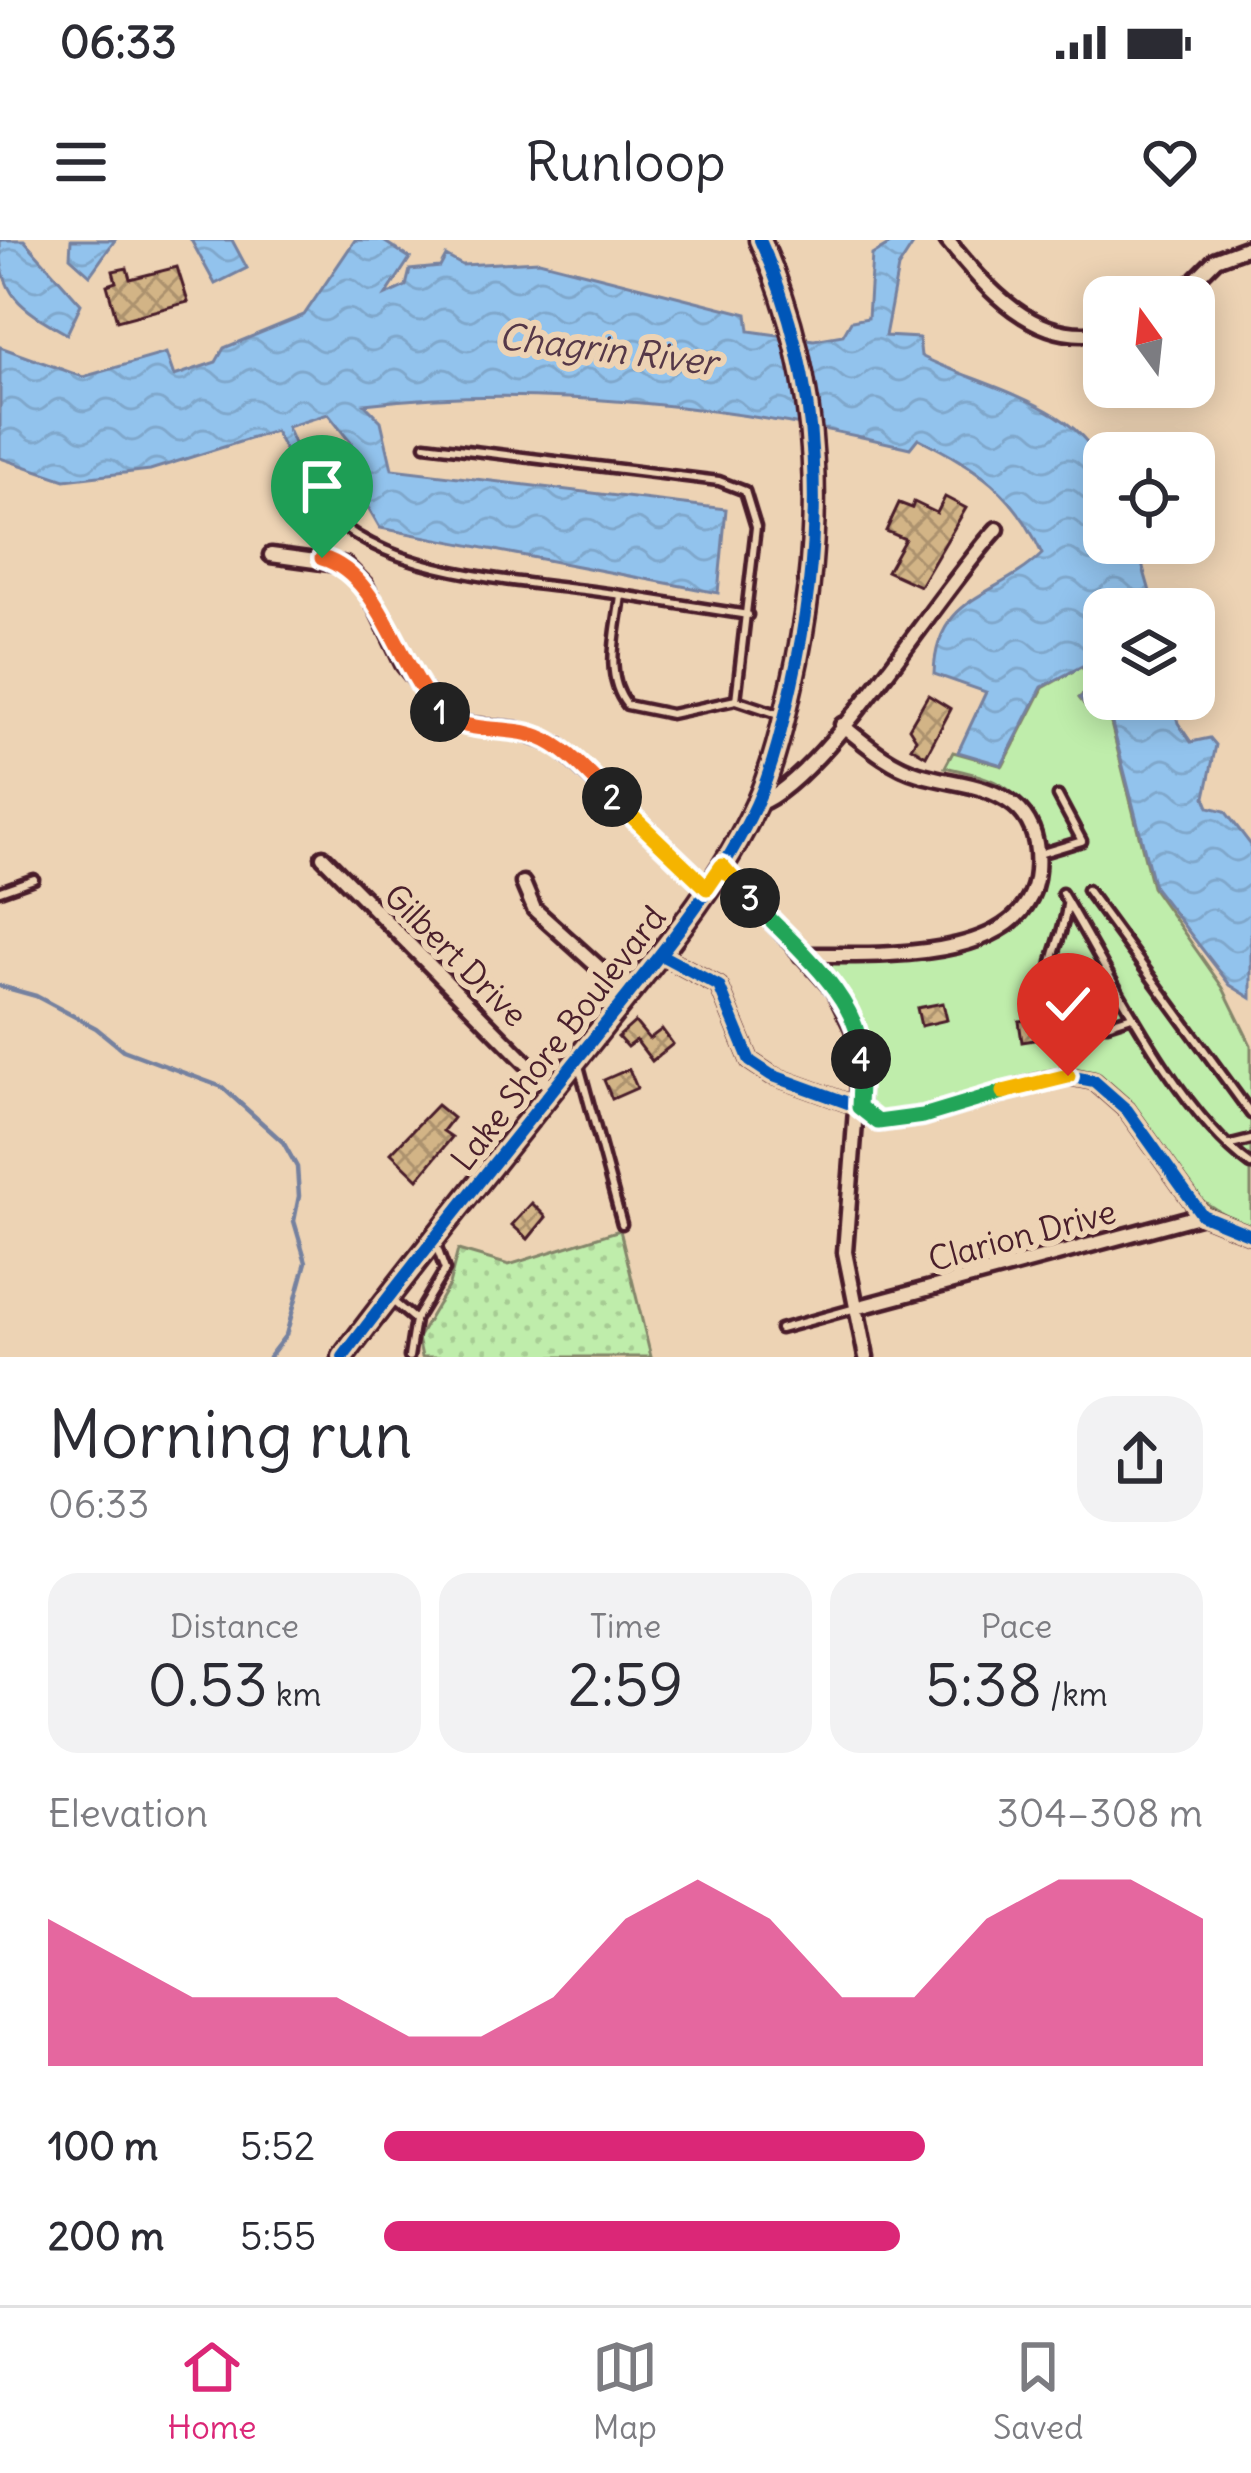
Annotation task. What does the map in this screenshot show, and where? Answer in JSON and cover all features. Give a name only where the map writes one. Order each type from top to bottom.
[{"type":"main road","name":"Lake Shore Boulevard","points":[[352,1354],[389,1298],[661,956],[757,804],[784,717],[810,604],[818,496],[811,411],[778,281],[760,240]]},
{"type":"street","points":[[947,240],[1010,309],[1046,327],[1083,330]]},
{"type":"street","points":[[1199,276],[1216,259],[1251,246]]},
{"type":"street","points":[[757,804],[780,796],[842,725],[959,570],[998,529]]},
{"type":"street","points":[[271,555],[345,565],[365,585],[403,664],[452,722],[516,730],[557,745],[707,888]]},
{"type":"street","points":[[801,956],[930,952],[989,934],[1015,918],[1037,880],[1039,854],[1031,826],[1016,806],[990,791],[889,762],[842,725]]},
{"type":"street","name":"Gilbert Drive","points":[[323,857],[553,1090]]},
{"type":"street","points":[[722,866],[834,990],[861,1046],[845,1252],[866,1357]]},
{"type":"street","points":[[523,883],[534,909],[628,994]]},
{"type":"street","points":[[661,956],[719,986],[750,1061],[811,1092],[859,1107],[878,1122],[923,1116],[1068,1076],[1094,1082],[1127,1110],[1202,1215],[1251,1234]]},
{"type":"street","name":"Clarion Drive","points":[[856,1307],[1202,1215]]},
{"type":"lane","points":[[425,446],[736,486],[751,500],[756,527],[736,700]]},
{"type":"lane","points":[[313,493],[329,520],[396,555],[748,616]]},
{"type":"lane","points":[[621,595],[613,671],[615,691],[626,705],[671,713],[736,700],[784,717]]},
{"type":"lane","points":[[1039,854],[1082,841],[1058,796]]},
{"type":"lane","points":[[0,891],[34,879]]},
{"type":"lane","points":[[1087,890],[1251,1114]]},
{"type":"lane","points":[[1062,893],[1129,1017],[1251,1165]]},
{"type":"lane","points":[[1067,902],[1048,965],[1057,1006],[1067,1021],[1080,1023],[1129,1017]]},
{"type":"lane","points":[[577,1059],[622,1224]]},
{"type":"lane","points":[[1230,1145],[1251,1140]]},
{"type":"lane","points":[[409,1357],[415,1321],[445,1270],[434,1241]]},
{"type":"lane","points":[[389,1298],[415,1321]]},
{"type":"lane","points":[[780,1329],[856,1307]]},
{"type":"green space","points":[[1083,669],[1079,698],[1083,720],[1110,720],[1152,887],[1223,988],[1251,1045],[1251,1228],[1194,1194],[1114,1092],[1079,1070],[907,1112],[883,1115],[870,1108],[866,1040],[857,1015],[826,972],[833,959],[913,958],[972,948],[1009,927],[1025,911],[1036,892],[1044,852],[1030,812],[999,783],[945,767],[953,752],[1003,766],[1043,688]]},
{"type":"green space","points":[[620,1230],[651,1357],[422,1357],[418,1338],[449,1285],[458,1250],[509,1265]]},
{"type":"water","points":[[0,240],[24,240],[81,304],[67,334],[16,298],[4,275]]},
{"type":"water","points":[[71,240],[115,240],[90,275],[70,257]]},
{"type":"water","points":[[191,240],[232,240],[247,268],[215,284]]},
{"type":"water","name":"Chagrin River","points":[[355,240],[382,240],[410,258],[386,295],[406,286],[410,270],[440,267],[446,256],[462,265],[539,261],[747,314],[749,331],[814,340],[843,335],[851,321],[868,318],[872,255],[897,240],[916,240],[898,268],[885,336],[919,338],[921,356],[1028,401],[1077,432],[1083,439],[1083,564],[1142,564],[1149,588],[1083,588],[1083,666],[1042,687],[1002,765],[958,752],[986,692],[934,674],[937,648],[957,612],[1042,554],[1019,514],[992,484],[918,438],[910,448],[778,421],[569,398],[499,396],[364,404],[381,421],[392,469],[726,509],[718,593],[380,528],[361,495],[351,443],[328,414],[287,427],[299,455],[290,460],[275,431],[150,470],[65,480],[0,458],[0,347],[83,377],[166,353],[174,376],[216,362],[224,348],[304,315]]},
{"type":"water","points":[[1111,720],[1177,720],[1191,742],[1210,738],[1216,745],[1205,797],[1209,807],[1225,811],[1251,845],[1251,998],[1230,985],[1154,887]]},
{"type":"building","points":[[177,267],[188,302],[117,321],[107,285],[116,282],[113,271],[127,268],[130,279]]},
{"type":"building","points":[[945,497],[966,508],[920,586],[887,571],[905,539],[886,531],[899,503],[912,508],[914,502],[937,513]]},
{"type":"building","points":[[928,695],[951,709],[926,756],[911,747],[916,739],[909,728]]},
{"type":"building","points":[[943,1003],[947,1020],[921,1026],[917,1008]]},
{"type":"building","points":[[1044,1017],[1047,1038],[1022,1042],[1019,1021]]},
{"type":"building","points":[[635,1022],[649,1039],[662,1029],[673,1044],[652,1061],[636,1040],[627,1047],[618,1037]]},
{"type":"building","points":[[629,1069],[637,1088],[612,1099],[604,1080]]},
{"type":"building","points":[[437,1105],[453,1118],[443,1131],[452,1137],[418,1179],[391,1153]]},
{"type":"building","points":[[532,1203],[546,1217],[528,1239],[512,1225]]},
{"type":"waterway","points":[[0,986],[36,996],[96,1028],[123,1050],[222,1087],[283,1142],[297,1167],[299,1196],[294,1221],[306,1262],[286,1335],[269,1357]]},
{"type":"cycle path","points":[[343,1357],[685,922],[741,836],[762,791],[781,730],[803,627],[814,515],[813,459],[797,349],[760,240]]},
{"type":"cycle path","points":[[661,955],[719,986],[750,1061],[771,1075],[859,1107],[878,1122],[923,1116],[1045,1080],[1068,1076],[1094,1081],[1127,1110],[1202,1215],[1251,1235]]},
{"type":"route","points":[[322,558],[345,565],[365,585],[403,664],[452,722],[516,730],[557,745],[707,888],[722,866],[834,990],[850,1016],[861,1046],[859,1107],[878,1122],[923,1116],[1068,1076]]}]
